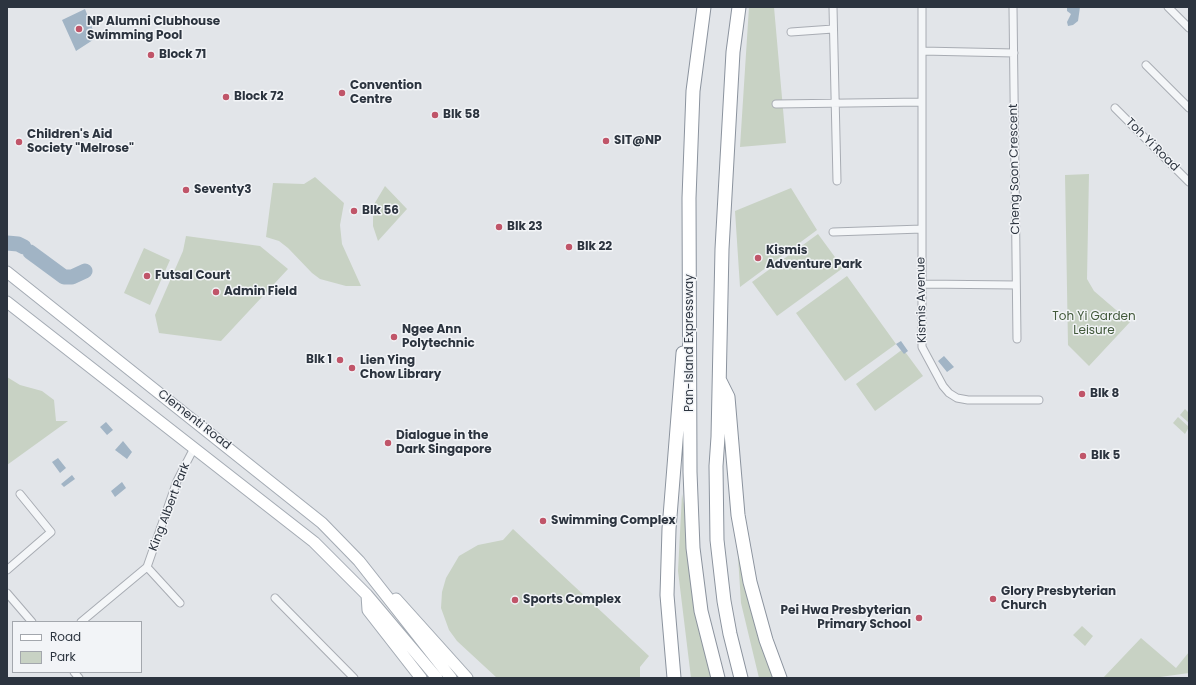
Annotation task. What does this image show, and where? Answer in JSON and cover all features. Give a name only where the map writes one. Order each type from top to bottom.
[{"type":"highway","name":"Pan-Island Expressway","points":[[704,7],[693,98],[689,198],[690,472],[693,548],[701,611],[718,678]]},
{"type":"highway","points":[[739,7],[733,52],[723,233],[716,466],[717,540],[730,634],[742,678]]},
{"type":"highway","points":[[674,678],[667,595],[669,529],[683,349],[690,327]]},
{"type":"highway","points":[[719,380],[728,397],[738,515],[750,582],[766,640],[780,678]]},
{"type":"main road","name":"Clementi Road","points":[[7,272],[322,522],[358,561],[451,678]]},
{"type":"main road","name":"Clementi Road","points":[[7,302],[314,542],[367,595],[437,678]]},
{"type":"main road","name":"Clementi Road","points":[[371,578],[383,584],[467,678]]},
{"type":"main road","points":[[367,595],[368,610],[421,678]]},
{"type":"street","points":[[833,7],[837,181]]},
{"type":"street","name":"Kismis Avenue","points":[[922,7],[922,347],[949,394],[956,398],[968,400],[1039,400]]},
{"type":"street","name":"Cheng Soon Crescent","points":[[1013,7],[1017,339]]},
{"type":"street","points":[[1168,7],[1189,28]]},
{"type":"street","points":[[791,32],[834,29]]},
{"type":"street","points":[[922,51],[1014,53]]},
{"type":"street","points":[[1146,64],[1189,108]]},
{"type":"street","points":[[776,104],[922,102]]},
{"type":"street","name":"Toh Yi Road","points":[[1115,108],[1189,182]]},
{"type":"street","points":[[833,232],[922,228]]},
{"type":"street","points":[[922,284],[1016,285]]},
{"type":"street","name":"King Albert Park","points":[[82,621],[147,567],[177,481],[194,448]]},
{"type":"street","points":[[7,570],[51,532],[20,494]]},
{"type":"street","name":"King Albert Park","points":[[147,567],[180,603]]},
{"type":"street","points":[[7,593],[31,621]]},
{"type":"street","points":[[275,598],[354,678]]},
{"type":"green space","points":[[749,7],[774,7],[786,143],[740,147]]},
{"type":"green space","name":"Toh Yi Garden Leisure","points":[[1089,174],[1087,279],[1094,291],[1130,322],[1089,366],[1068,345],[1065,175]]},
{"type":"green space","points":[[315,177],[344,203],[340,225],[342,244],[361,286],[346,286],[320,279],[279,241],[266,237],[273,183],[304,184]]},
{"type":"green space","points":[[385,186],[407,209],[378,241],[373,226],[373,206]]},
{"type":"green space","name":"Kismis Adventure Park","points":[[791,188],[817,230],[740,287],[735,211]]},
{"type":"green space","points":[[818,234],[843,268],[777,316],[752,282]]},
{"type":"green space","name":"Admin Field","points":[[186,236],[260,246],[288,269],[221,341],[159,333],[155,315],[183,251]]},
{"type":"green space","name":"Futsal Court","points":[[144,248],[170,260],[150,305],[124,293]]},
{"type":"green space","points":[[847,276],[896,344],[845,381],[796,313]]},
{"type":"green space","points":[[903,349],[923,376],[875,411],[856,384]]},
{"type":"green space","points":[[7,377],[20,385],[42,391],[54,400],[56,421],[68,421],[7,465]]},
{"type":"green space","points":[[1185,409],[1189,413],[1189,423],[1180,415]]},
{"type":"green space","points":[[1178,417],[1189,427],[1185,434],[1173,423]]},
{"type":"green space","points":[[682,494],[717,678],[691,678],[678,571]]},
{"type":"green space","points":[[736,526],[774,678],[759,678],[741,603]]},
{"type":"green space","name":"Sports Complex","points":[[513,529],[649,656],[640,667],[640,678],[497,678],[457,641],[449,630],[441,608],[442,592],[446,578],[459,556],[478,545],[503,540]]},
{"type":"green space","points":[[1082,626],[1093,636],[1085,646],[1073,635]]},
{"type":"green space","points":[[1141,638],[1176,668],[1189,652],[1189,673],[1153,678],[1103,678]]},
{"type":"water","points":[[1067,7],[1080,7],[1078,21],[1073,25],[1068,26],[1067,22],[1071,14],[1067,11]]},
{"type":"water","name":"NP Alumni Clubhouse Swimming Pool","points":[[85,9],[96,38],[76,51],[62,20]]},
{"type":"water","points":[[901,341],[908,351],[904,354],[896,344]]},
{"type":"water","points":[[944,356],[954,367],[947,372],[938,361]]},
{"type":"water","points":[[106,422],[113,430],[107,435],[100,427]]},
{"type":"water","points":[[123,441],[132,452],[127,459],[115,450]]},
{"type":"water","points":[[58,458],[66,468],[60,473],[52,462]]},
{"type":"water","points":[[72,475],[75,479],[64,487],[61,484]]},
{"type":"water","points":[[122,482],[126,488],[115,497],[111,491]]},
{"type":"waterway","points":[[7,243],[18,244],[24,247]]},
{"type":"waterway","points":[[30,252],[64,277],[72,277],[85,271]]},
{"type":"place","name":"NP Alumni Clubhouse Swimming Pool","points":[[79,29]]},
{"type":"place","name":"Block 71","points":[[151,55]]},
{"type":"place","name":"Convention Centre","points":[[342,93]]},
{"type":"place","name":"Block 72","points":[[226,97]]},
{"type":"place","name":"Blk 58","points":[[435,115]]},
{"type":"place","name":"SIT@NP","points":[[606,141]]},
{"type":"place","name":"Children's Aid Society \"Melrose\"","points":[[19,142]]},
{"type":"place","name":"Seventy3","points":[[186,190]]},
{"type":"place","name":"Blk 56","points":[[354,211]]},
{"type":"place","name":"Blk 23","points":[[499,227]]},
{"type":"place","name":"Blk 22","points":[[569,247]]},
{"type":"place","name":"Kismis Adventure Park","points":[[758,258]]},
{"type":"place","name":"Futsal Court","points":[[147,276]]},
{"type":"place","name":"Admin Field","points":[[216,292]]},
{"type":"place","name":"Ngee Ann Polytechnic","points":[[394,337]]},
{"type":"place","name":"Blk 1","points":[[340,360]]},
{"type":"place","name":"Lien Ying Chow Library","points":[[352,368]]},
{"type":"place","name":"Blk 8","points":[[1082,394]]},
{"type":"place","name":"Dialogue in the Dark Singapore","points":[[388,443]]},
{"type":"place","name":"Blk 5","points":[[1083,456]]},
{"type":"place","name":"Swimming Complex","points":[[543,521]]},
{"type":"place","name":"Glory Presbyterian Church","points":[[993,599]]},
{"type":"place","name":"Sports Complex","points":[[515,600]]},
{"type":"place","name":"Pei Hwa Presbyterian Primary School","points":[[919,618]]}]
